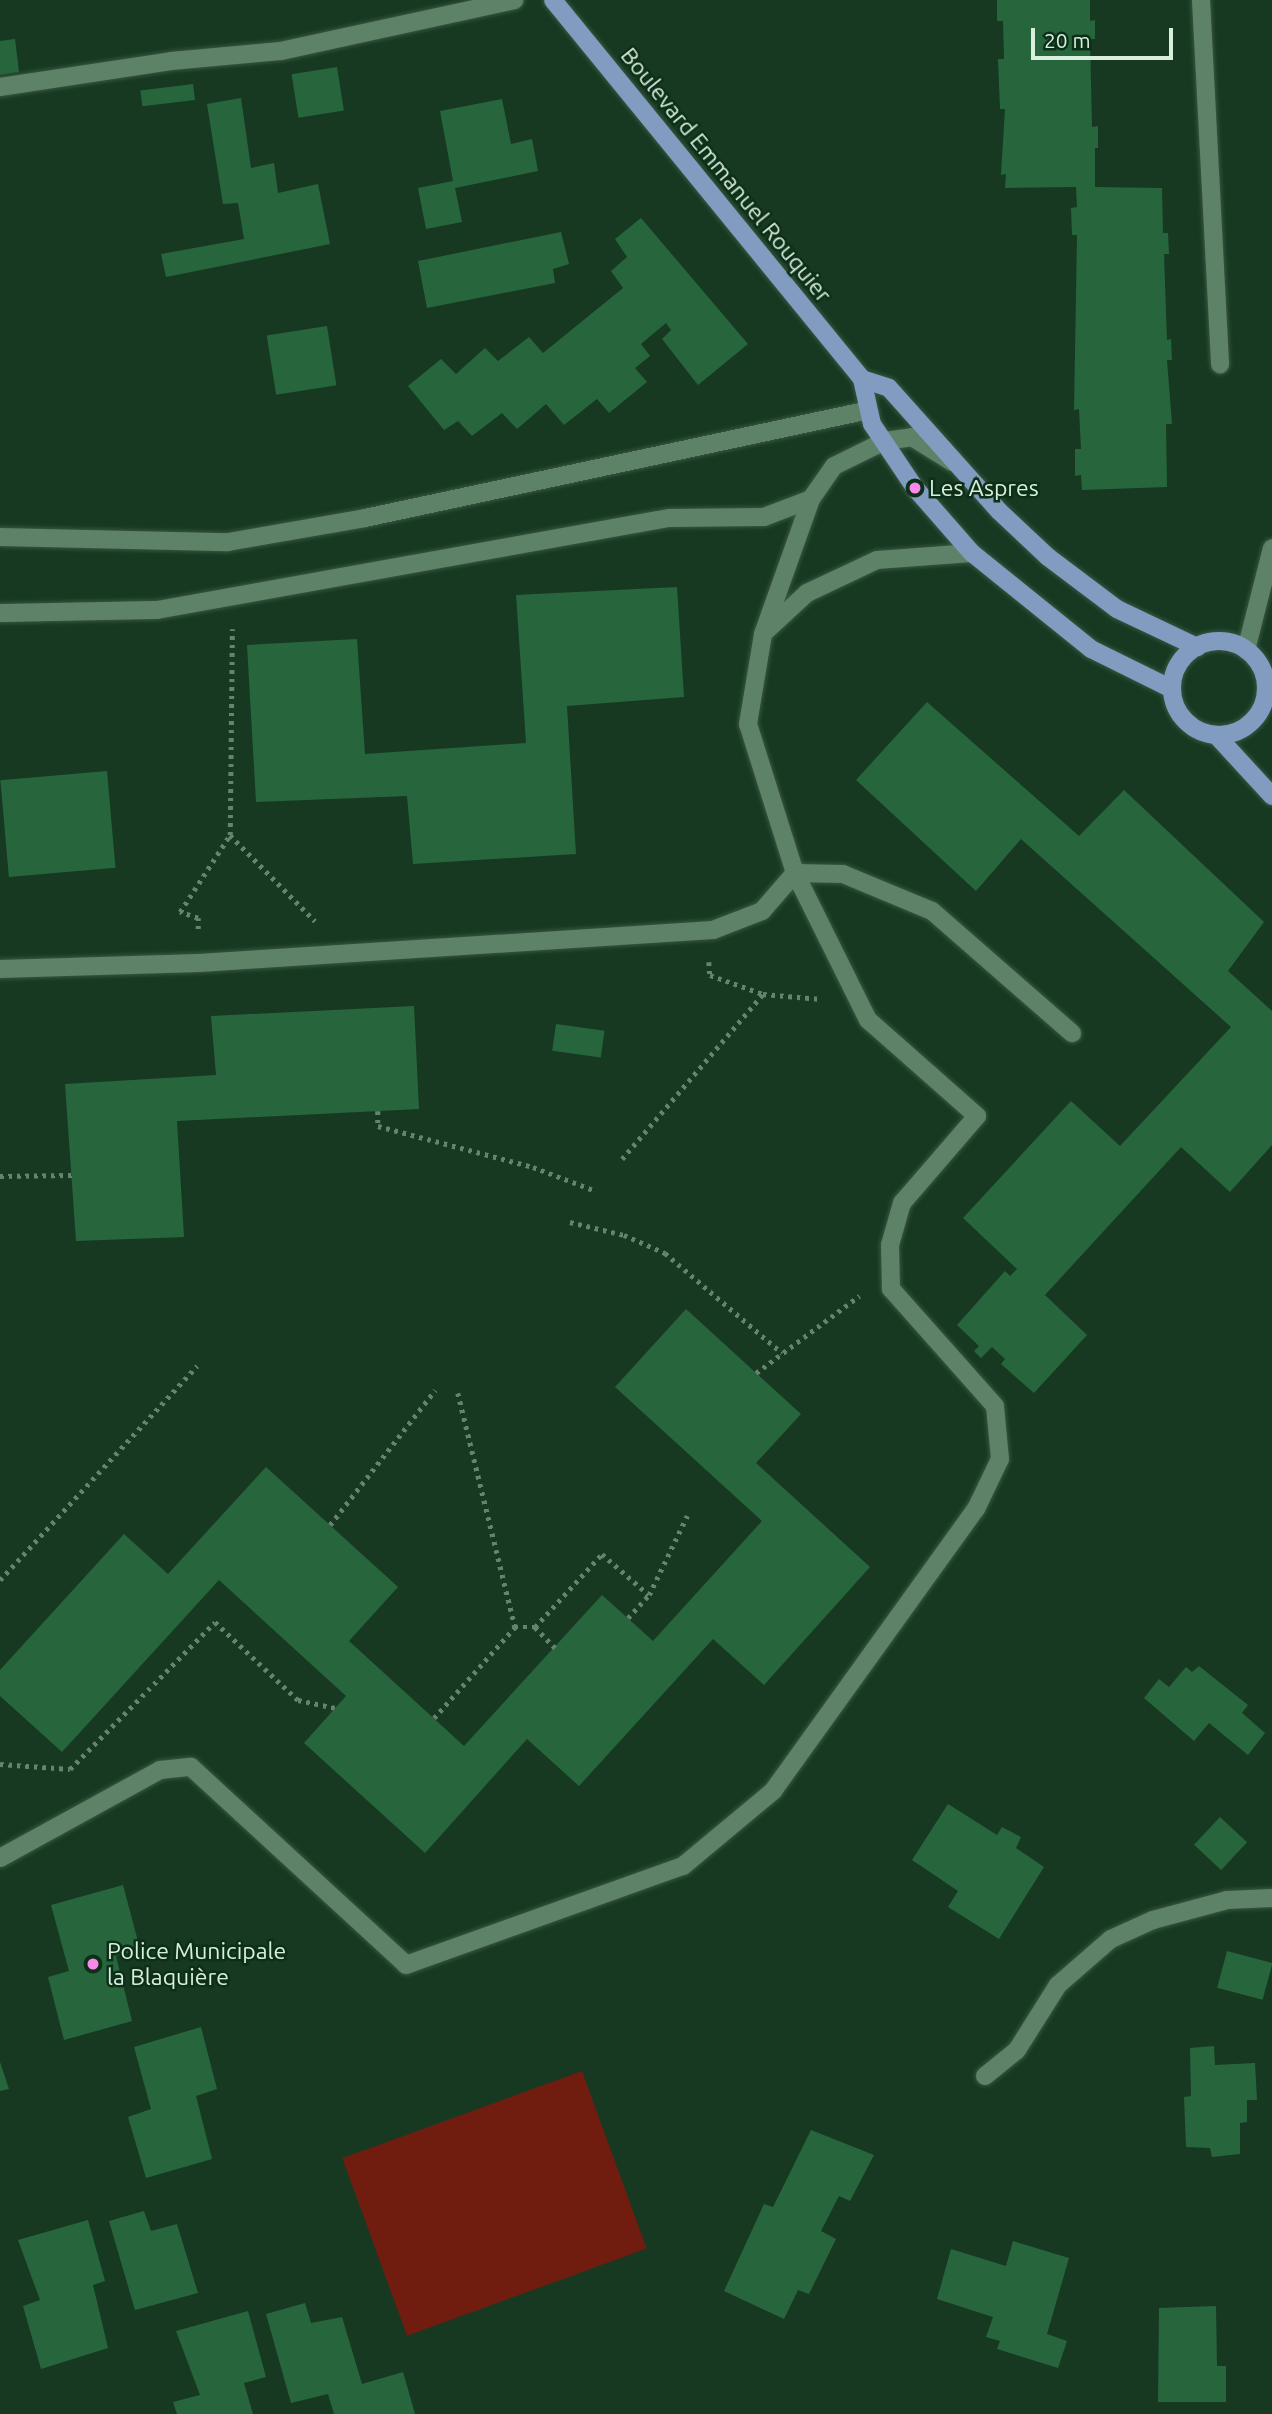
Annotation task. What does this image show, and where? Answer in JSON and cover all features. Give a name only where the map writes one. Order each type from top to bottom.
[{"type":"main road","name":"Boulevard Emmanuel Rouquier","points":[[553,0],[862,379],[872,424],[915,488],[972,553],[1091,649],[1172,690]]},
{"type":"main road","name":"Boulevard Emmanuel Rouquier","points":[[862,379],[889,387],[958,466],[1048,556],[1107,602],[1197,647]]},
{"type":"main road","points":[[1216,736],[1248,724],[1269,701],[1262,670],[1246,650],[1222,642],[1197,647],[1178,665],[1172,690],[1174,704],[1190,726],[1216,736],[1272,796]]},
{"type":"street","points":[[0,88],[171,61],[281,51],[514,0]]},
{"type":"street","points":[[1201,0],[1220,365]]},
{"type":"street","points":[[0,537],[228,542],[365,518],[869,410]]},
{"type":"street","points":[[0,1858],[160,1770],[191,1767],[407,1965],[683,1866],[773,1791],[976,1509],[1000,1459],[995,1406],[891,1289],[890,1245],[902,1203],[976,1116],[868,1020],[795,873],[748,724],[763,634],[811,499],[834,466],[885,441],[912,437],[958,466]]},
{"type":"street","points":[[0,613],[157,610],[669,518],[764,517],[811,499]]},
{"type":"street","points":[[1246,650],[1272,548]]},
{"type":"street","points":[[763,634],[807,593],[877,560],[972,553]]},
{"type":"street","points":[[0,969],[200,963],[705,930],[762,911],[795,873]]},
{"type":"street","points":[[795,873],[843,874],[932,911],[1072,1033]]},
{"type":"street","points":[[985,2076],[1017,2050],[1058,1985],[1111,1939],[1153,1920],[1227,1900],[1272,1898]]},
{"type":"path","points":[[200,963],[198,918],[180,912],[230,835],[232,597]]},
{"type":"path","points":[[230,835],[347,954]]},
{"type":"path","points":[[705,930],[710,975],[763,993],[860,1003]]},
{"type":"path","points":[[622,1159],[763,993]]},
{"type":"path","points":[[378,1111],[378,1126],[533,1167],[596,1191]]},
{"type":"path","points":[[0,1176],[72,1175]]},
{"type":"path","points":[[570,1222],[624,1235],[665,1253],[782,1353]]},
{"type":"path","points":[[756,1373],[890,1273]]},
{"type":"path","points":[[0,1580],[197,1366]]},
{"type":"path","points":[[330,1525],[435,1390]]},
{"type":"path","points":[[458,1393],[515,1627]]},
{"type":"path","points":[[628,1618],[649,1595],[687,1516]]},
{"type":"path","points":[[535,1627],[602,1554],[649,1595]]},
{"type":"path","points":[[0,1764],[70,1769],[215,1622],[298,1700],[335,1708]]},
{"type":"path","points":[[434,1718],[515,1627],[535,1627],[555,1647]]},
{"type":"shaded area","points":[[582,2071],[647,2249],[407,2336],[342,2158]]},
{"type":"building","points":[[997,0],[1090,0],[1090,21],[1095,20],[1095,39],[1090,39],[1092,127],[1098,126],[1095,187],[1162,188],[1163,233],[1168,233],[1169,254],[1164,254],[1167,340],[1171,339],[1172,360],[1167,360],[1172,424],[1166,424],[1167,487],[1082,490],[1081,475],[1075,476],[1075,449],[1081,449],[1079,409],[1074,410],[1077,235],[1072,235],[1071,208],[1077,207],[1076,187],[1005,188],[1006,174],[1001,175],[1005,109],[1000,109],[998,59],[1004,59],[1003,21],[997,21]]},
{"type":"building","points":[[15,39],[19,72],[0,75],[0,41]]},
{"type":"building","points":[[337,67],[344,110],[298,118],[292,74]]},
{"type":"building","points":[[193,84],[195,100],[142,106],[140,90]]},
{"type":"building","points":[[241,98],[251,168],[274,163],[278,193],[318,184],[330,244],[166,277],[161,254],[244,239],[238,203],[223,204],[207,104]]},
{"type":"building","points":[[502,99],[511,144],[532,139],[538,171],[455,188],[462,222],[426,229],[418,188],[453,181],[440,111]]},
{"type":"building","points":[[641,218],[748,344],[698,385],[662,339],[671,330],[666,323],[641,344],[650,356],[635,368],[647,382],[609,413],[597,399],[564,425],[546,404],[517,429],[502,413],[472,436],[458,421],[444,430],[408,386],[441,359],[456,374],[485,348],[498,361],[529,337],[543,353],[623,288],[611,271],[627,257],[615,239]]},
{"type":"building","points":[[561,232],[569,264],[553,269],[555,283],[427,308],[418,261]]},
{"type":"building","points":[[327,326],[336,385],[276,395],[267,336]]},
{"type":"building","points":[[677,587],[684,697],[567,706],[576,854],[413,864],[407,796],[256,802],[247,645],[357,639],[365,754],[526,743],[516,595]]},
{"type":"building","points":[[927,702],[1079,836],[1124,790],[1264,922],[1228,971],[1272,1011],[1272,1145],[1230,1192],[1181,1147],[1045,1295],[1087,1335],[1034,1393],[1001,1364],[1005,1359],[992,1347],[981,1358],[974,1351],[979,1346],[957,1325],[1005,1271],[1010,1276],[1017,1269],[963,1218],[1071,1101],[1120,1146],[1231,1027],[1021,839],[976,891],[856,780]]},
{"type":"building","points":[[107,771],[115,868],[9,877],[0,780]]},
{"type":"building","points":[[414,1006],[419,1109],[177,1121],[184,1237],[76,1241],[65,1084],[216,1075],[211,1016]]},
{"type":"building","points":[[556,1024],[605,1031],[601,1058],[552,1051]]},
{"type":"building","points":[[686,1309],[801,1414],[756,1463],[870,1567],[764,1685],[713,1639],[579,1786],[527,1739],[425,1853],[304,1743],[346,1696],[219,1580],[62,1752],[0,1696],[0,1670],[124,1534],[168,1574],[266,1467],[398,1587],[349,1641],[464,1746],[602,1595],[653,1641],[762,1521],[615,1387]]},
{"type":"building","points":[[1199,1666],[1248,1705],[1242,1713],[1265,1733],[1248,1755],[1209,1723],[1194,1741],[1144,1698],[1159,1679],[1169,1687],[1186,1667],[1192,1672]]},
{"type":"building","points":[[948,1804],[997,1835],[1002,1827],[1021,1837],[1016,1848],[1044,1867],[999,1939],[948,1907],[958,1891],[912,1860]]},
{"type":"building","points":[[1220,1817],[1247,1842],[1221,1870],[1194,1845]]},
{"type":"building","name":"Police Municipale la Blaquière","points":[[123,1885],[140,1949],[116,1956],[132,2021],[64,2040],[48,1977],[69,1971],[51,1905]]},
{"type":"building","points":[[1227,1951],[1272,1963],[1263,2000],[1217,1988]]},
{"type":"building","points":[[201,2027],[217,2089],[196,2096],[212,2159],[146,2178],[128,2117],[151,2109],[134,2047]]},
{"type":"building","points":[[1214,2046],[1215,2065],[1255,2063],[1257,2100],[1247,2100],[1247,2122],[1240,2123],[1240,2154],[1212,2157],[1210,2148],[1186,2147],[1184,2097],[1191,2096],[1190,2048]]},
{"type":"building","points":[[0,2062],[9,2089],[0,2091]]},
{"type":"building","points":[[811,2130],[874,2155],[850,2201],[839,2196],[821,2231],[836,2239],[809,2294],[798,2290],[784,2319],[724,2291],[764,2204],[773,2207]]},
{"type":"building","points":[[144,2211],[151,2231],[177,2224],[198,2293],[135,2310],[109,2221]]},
{"type":"building","points":[[88,2220],[105,2281],[93,2285],[108,2348],[41,2369],[23,2306],[40,2300],[18,2240]]},
{"type":"building","points":[[1013,2241],[1069,2258],[1047,2334],[1067,2341],[1058,2368],[997,2349],[1000,2341],[986,2337],[993,2317],[937,2299],[951,2249],[1006,2266]]},
{"type":"building","points":[[305,2303],[311,2323],[342,2317],[362,2384],[403,2372],[415,2414],[334,2414],[328,2394],[291,2403],[266,2314]]},
{"type":"building","points":[[1216,2306],[1217,2366],[1226,2366],[1226,2402],[1158,2402],[1159,2308]]},
{"type":"building","points":[[248,2311],[266,2377],[244,2383],[253,2414],[177,2414],[173,2402],[200,2395],[176,2331]]},
{"type":"place","name":"Les Aspres","points":[[915,488]]},
{"type":"place","name":"Police Municipale la Blaquière","points":[[93,1964]]}]
